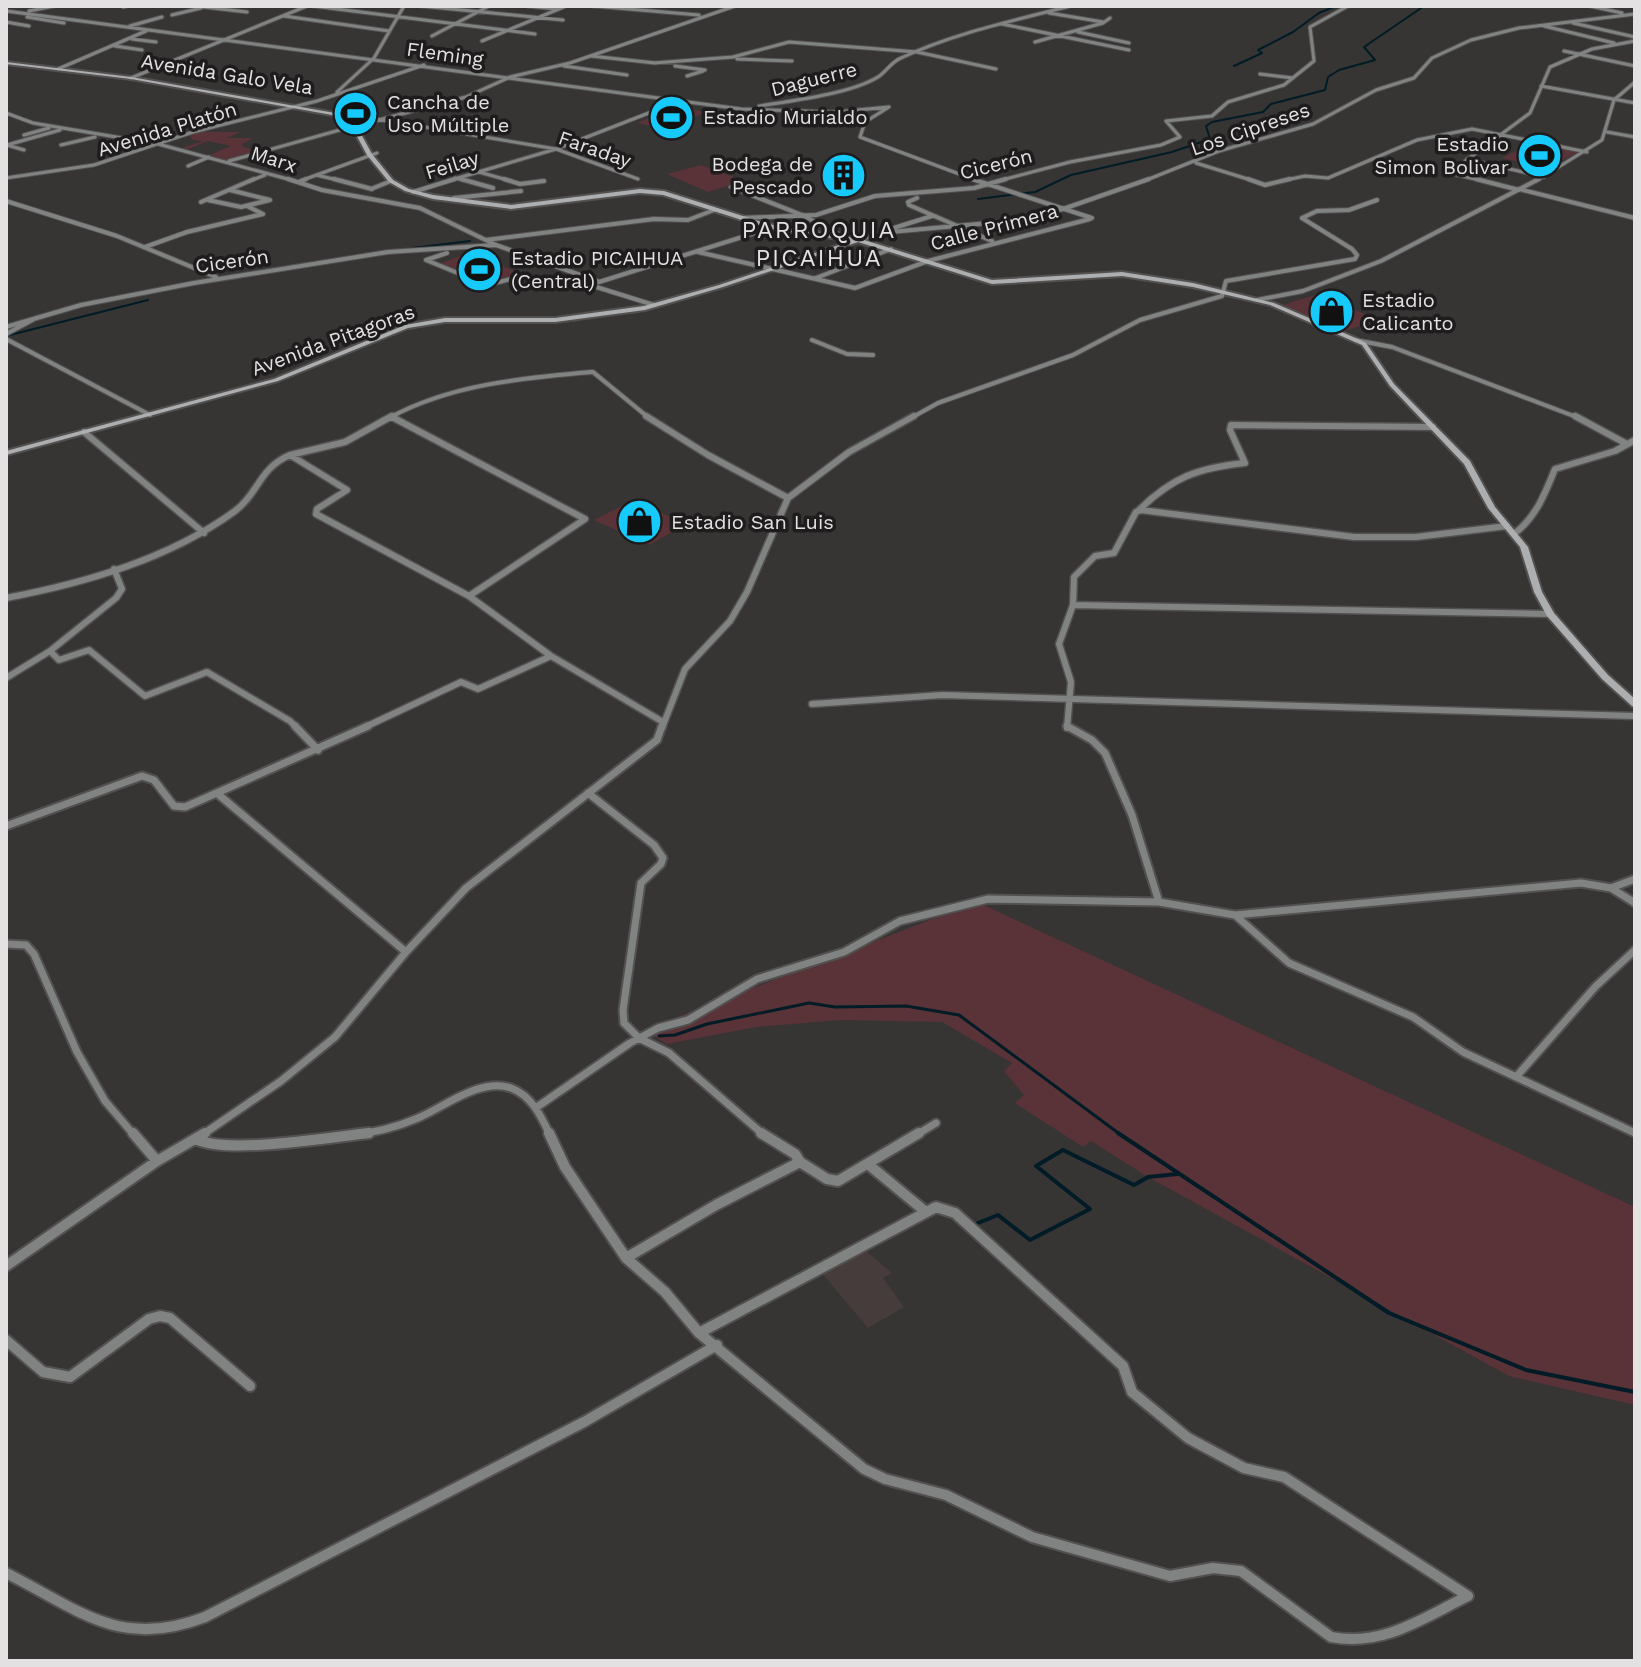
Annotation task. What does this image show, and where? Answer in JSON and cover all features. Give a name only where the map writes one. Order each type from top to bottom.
[{"type":"main road","name":"Avenida Galo Vela","points":[[6,62],[133,77],[300,105],[356,123]]},
{"type":"main road","points":[[356,123],[391,181],[416,191],[477,205],[511,207],[653,192],[774,227],[859,240],[992,282],[1122,274],[1222,291],[1257,300],[1364,344],[1392,385],[1467,463],[1492,508],[1524,547],[1534,582],[1550,614],[1605,677],[1635,704]]},
{"type":"main road","points":[[374,154],[416,191],[454,198],[515,204],[659,189],[739,217]]},
{"type":"main road","name":"Avenida Pitagoras","points":[[6,453],[276,380],[342,351],[421,322],[555,320],[598,316],[654,305],[859,240]]},
{"type":"street","points":[[23,12],[54,6]]},
{"type":"street","points":[[195,6],[247,12]]},
{"type":"street","points":[[133,77],[307,6]]},
{"type":"street","points":[[313,6],[535,34]]},
{"type":"street","points":[[332,96],[374,58],[404,6]]},
{"type":"street","points":[[421,6],[563,20]]},
{"type":"street","points":[[453,9],[459,6]]},
{"type":"street","points":[[432,36],[489,6]]},
{"type":"street","points":[[527,6],[559,9]]},
{"type":"street","points":[[482,41],[566,6]]},
{"type":"street","points":[[593,6],[704,16]]},
{"type":"street","points":[[229,161],[356,123],[380,120],[466,97],[510,77],[562,66],[735,6]]},
{"type":"street","name":"Daguerre","points":[[741,109],[792,101],[859,84],[878,77],[895,60],[1000,23],[1070,6]]},
{"type":"street","points":[[1260,74],[1293,78],[1314,61],[1310,27],[1348,6]]},
{"type":"street","points":[[1590,6],[1628,15]]},
{"type":"street","points":[[172,15],[203,7]]},
{"type":"street","points":[[1053,10],[1110,18],[1083,31],[1037,43],[1075,31],[1083,31],[1130,42],[1116,47]]},
{"type":"street","name":"Fleming","points":[[6,14],[23,12],[741,109],[836,112],[889,107],[865,122],[860,137],[987,185]]},
{"type":"street","points":[[1043,12],[1103,22]]},
{"type":"street","points":[[37,14],[26,18],[64,23]]},
{"type":"street","name":"Los Cipreses","points":[[859,240],[879,233],[1011,221],[1063,209],[1196,163],[1219,151],[1313,124],[1376,90],[1414,78],[1432,58],[1458,44],[1538,25],[1635,14]]},
{"type":"street","points":[[282,16],[389,31]]},
{"type":"street","points":[[124,27],[162,17]]},
{"type":"street","points":[[6,22],[29,26]]},
{"type":"street","points":[[1567,22],[1635,39]]},
{"type":"street","points":[[1000,23],[1129,50]]},
{"type":"street","points":[[1538,25],[1616,43]]},
{"type":"street","points":[[60,68],[148,30]]},
{"type":"street","points":[[130,38],[156,42]]},
{"type":"street","points":[[1635,39],[1550,67],[1533,110],[1449,173],[1635,218]]},
{"type":"street","points":[[727,58],[787,42],[917,52],[996,69]]},
{"type":"street","points":[[113,46],[142,50]]},
{"type":"street","points":[[1564,51],[1635,66]]},
{"type":"street","points":[[589,56],[705,70],[687,76]]},
{"type":"street","points":[[654,63],[727,58],[792,61]]},
{"type":"street","name":"Avenida Platón","points":[[6,178],[84,168],[158,144],[332,96],[424,65]]},
{"type":"street","points":[[562,66],[627,75]]},
{"type":"street","name":"Cicerón","points":[[739,217],[831,213],[875,196],[926,194],[987,185],[1070,162],[1161,145],[1180,137],[1166,121],[1212,116],[1228,102],[1277,88],[1293,78]]},
{"type":"street","points":[[1257,300],[1303,291],[1381,261],[1544,177],[1587,152],[1607,132],[1609,111],[1614,100],[1632,88],[1635,82]]},
{"type":"street","points":[[1541,86],[1635,103]]},
{"type":"street","name":"Feilay","points":[[416,191],[556,149],[679,101]]},
{"type":"street","name":"Marx","points":[[6,113],[53,127],[211,156],[297,183],[420,208],[484,241],[599,282]]},
{"type":"street","name":"Faraday","points":[[356,123],[380,120],[556,149],[638,179]]},
{"type":"street","points":[[24,135],[53,127]]},
{"type":"street","points":[[24,150],[7,145],[65,129]]},
{"type":"street","points":[[1196,163],[1265,185],[1305,176],[1328,178],[1430,136],[1472,129],[1587,152]]},
{"type":"street","points":[[1607,132],[1635,137]]},
{"type":"street","points":[[61,145],[101,135]]},
{"type":"street","points":[[297,183],[374,154]]},
{"type":"street","points":[[188,166],[211,156]]},
{"type":"street","points":[[1467,159],[1544,177]]},
{"type":"street","points":[[477,171],[520,184],[544,181]]},
{"type":"street","points":[[201,202],[266,174]]},
{"type":"street","points":[[316,175],[372,189]]},
{"type":"street","points":[[453,178],[493,188]]},
{"type":"street","points":[[357,195],[391,181]]},
{"type":"street","points":[[987,185],[1063,209]]},
{"type":"street","points":[[731,187],[802,215],[842,236]]},
{"type":"street","points":[[230,190],[270,200],[247,206]]},
{"type":"street","points":[[454,198],[521,191]]},
{"type":"street","points":[[926,194],[912,199],[909,205],[993,242]]},
{"type":"street","points":[[145,247],[187,232],[263,214],[247,206],[208,200]]},
{"type":"street","points":[[6,1266],[157,1161],[196,1139],[281,1081],[335,1037],[406,952],[466,888],[657,740],[685,669],[730,621],[747,592],[788,498],[849,452],[938,403],[1073,355],[1140,320],[1222,296],[1226,281],[1355,259],[1356,252],[1302,218],[1317,211],[1349,210],[1377,200]]},
{"type":"street","points":[[6,201],[145,247],[216,277]]},
{"type":"street","name":"Calle Primera","points":[[698,252],[855,288],[928,261],[1092,218],[1063,209]]},
{"type":"street","points":[[484,241],[654,219],[688,220],[714,210]]},
{"type":"street","points":[[879,233],[932,216]]},
{"type":"street","points":[[456,251],[426,260],[487,285],[521,276],[551,284],[584,284],[774,227]]},
{"type":"street","name":"Cicerón","points":[[6,327],[41,314],[216,277],[311,267],[402,250],[456,251],[496,245]]},
{"type":"street","points":[[814,279],[891,249]]},
{"type":"street","points":[[584,284],[654,305]]},
{"type":"street","points":[[1193,285],[1213,294],[1210,299]]},
{"type":"street","points":[[6,337],[41,314]]},
{"type":"street","points":[[6,337],[150,415]]},
{"type":"street","points":[[812,340],[847,354],[873,355]]},
{"type":"street","points":[[1355,340],[1384,343],[1447,370],[1580,417],[1625,443]]},
{"type":"street","points":[[6,598],[114,569],[179,546],[240,508],[268,465],[290,455],[345,442],[414,404],[448,392],[532,377],[593,372],[641,413],[708,455],[788,498]]},
{"type":"street","points":[[392,417],[585,519],[469,596]]},
{"type":"street","points":[[1159,902],[1132,815],[1105,753],[1092,740],[1067,728],[1071,682],[1059,644],[1073,605],[1074,577],[1095,556],[1114,553],[1138,511],[1155,494],[1202,468],[1245,463],[1230,430],[1231,425],[1433,427]]},
{"type":"street","points":[[84,432],[204,533]]},
{"type":"street","points":[[1514,534],[1524,526],[1543,500],[1555,469],[1577,459],[1618,450],[1625,443],[1635,440]]},
{"type":"street","points":[[290,455],[347,490],[317,509],[316,514],[469,596],[551,656],[663,722]]},
{"type":"street","points":[[1138,511],[1304,533],[1371,538],[1429,536],[1507,526]]},
{"type":"street","points":[[6,678],[50,651],[121,593],[114,569]]},
{"type":"street","points":[[1073,605],[1550,614]]},
{"type":"street","points":[[50,651],[59,660],[85,650],[91,651],[145,696],[207,672],[290,721],[318,750]]},
{"type":"street","points":[[6,826],[142,776],[154,780],[176,807],[219,795],[461,682],[478,689],[551,656]]},
{"type":"street","points":[[812,704],[942,695],[1635,716]]},
{"type":"street","points":[[588,793],[654,845],[663,858],[661,864],[641,883],[623,1010],[624,1023],[639,1038],[669,1053],[765,1136],[827,1179],[838,1181],[936,1123]]},
{"type":"street","points":[[219,795],[406,952]]},
{"type":"street","points":[[1611,888],[1635,879]]},
{"type":"street","points":[[537,1107],[639,1038],[658,1028],[688,1020],[757,979],[827,959],[900,921],[988,899],[1159,902],[1235,915],[1367,902],[1451,898],[1581,883],[1611,888],[1635,903]]},
{"type":"street","points":[[1235,915],[1260,941],[1289,963],[1413,1017],[1463,1052],[1635,1133]]},
{"type":"street","points":[[6,944],[26,945],[34,954],[77,1052],[105,1101],[157,1161]]},
{"type":"street","points":[[1516,1077],[1596,986],[1635,950]]},
{"type":"street","points":[[196,1139],[205,1144],[253,1145],[369,1133],[415,1119],[481,1088],[512,1088],[537,1107],[565,1167],[626,1258],[665,1292],[699,1333],[864,1469],[885,1479],[946,1495],[1032,1537],[1170,1576],[1213,1568],[1241,1571],[1331,1637],[1342,1641],[1355,1642],[1388,1635],[1468,1596],[1284,1477],[1244,1468],[1188,1438],[1132,1392],[1123,1366],[955,1213],[936,1207],[699,1333]]},
{"type":"street","points":[[626,1258],[716,1205],[800,1162]]},
{"type":"street","points":[[869,1165],[926,1212]]},
{"type":"street","points":[[6,1340],[48,1377],[58,1379],[70,1377],[149,1319],[160,1316],[170,1318],[250,1386]]},
{"type":"street","points":[[6,1573],[116,1628],[135,1633],[179,1627],[205,1617],[519,1456],[717,1345]]},
{"type":"shaded area","name":"Estadio Murialdo","points":[[676,107],[706,112],[666,129],[637,123]]},
{"type":"shaded area","points":[[241,132],[227,138],[253,138],[242,144],[243,147],[258,151],[254,157],[251,155],[235,163],[207,156],[231,146],[208,141],[186,150],[179,149],[203,141],[193,140],[188,134]]},
{"type":"shaded area","name":"Estadio Simon Bolivar","points":[[1533,142],[1578,152],[1548,168],[1502,158]]},
{"type":"shaded area","points":[[701,165],[745,181],[708,192],[667,174]]},
{"type":"shaded area","name":"Estadio PICAIHUA (Central)","points":[[470,252],[519,273],[488,284],[440,264]]},
{"type":"shaded area","points":[[1318,294],[1379,320],[1344,331],[1283,305]]},
{"type":"shaded area","points":[[633,500],[686,524],[649,545],[594,520]]},
{"type":"shaded area","points":[[977,902],[1635,1207],[1635,1405],[1509,1376],[1148,1177],[1091,1141],[1083,1147],[1015,1103],[1024,1095],[1004,1071],[1012,1063],[942,1022],[841,1020],[756,1027],[667,1044],[652,1035],[651,1027]]},
{"type":"shaded area","points":[[864,1249],[892,1273],[883,1278],[904,1307],[868,1328],[821,1272]]},
{"type":"waterway","points":[[1234,66],[1262,53],[1258,50],[1336,6]]},
{"type":"waterway","points":[[978,199],[1035,192],[1071,175],[1172,152],[1210,139],[1206,126],[1212,122],[1263,112],[1271,104],[1325,90],[1328,77],[1339,70],[1375,60],[1364,47],[1424,6]]},
{"type":"waterway","points":[[412,248],[470,241]]},
{"type":"waterway","points":[[6,336],[148,300]]},
{"type":"waterway","points":[[659,1036],[675,1035],[707,1024],[809,1003],[835,1007],[906,1006],[959,1015],[1121,1135]]},
{"type":"waterway","points":[[1121,1135],[1389,1313],[1526,1370],[1635,1392]]},
{"type":"waterway","points":[[973,1225],[998,1215],[1030,1240],[1090,1209],[1036,1166],[1063,1150],[1134,1185],[1148,1177],[1177,1174]]},
{"type":"place","name":"Cancha de Uso Múltiple","points":[[356,113]]},
{"type":"place","name":"Estadio Murialdo","points":[[672,117]]},
{"type":"place","name":"Estadio Simon Bolivar","points":[[1540,155]]},
{"type":"place","name":"Bodega de Pescado","points":[[844,176]]},
{"type":"place","name":"Estadio PICAIHUA (Central)","points":[[480,269]]},
{"type":"place","name":"Estadio Calicanto","points":[[1331,312]]},
{"type":"place","name":"Estadio San Luis","points":[[640,522]]},
{"type":"district","name":"PARROQUIA PICAIHUA","points":[[819,244]]}]
